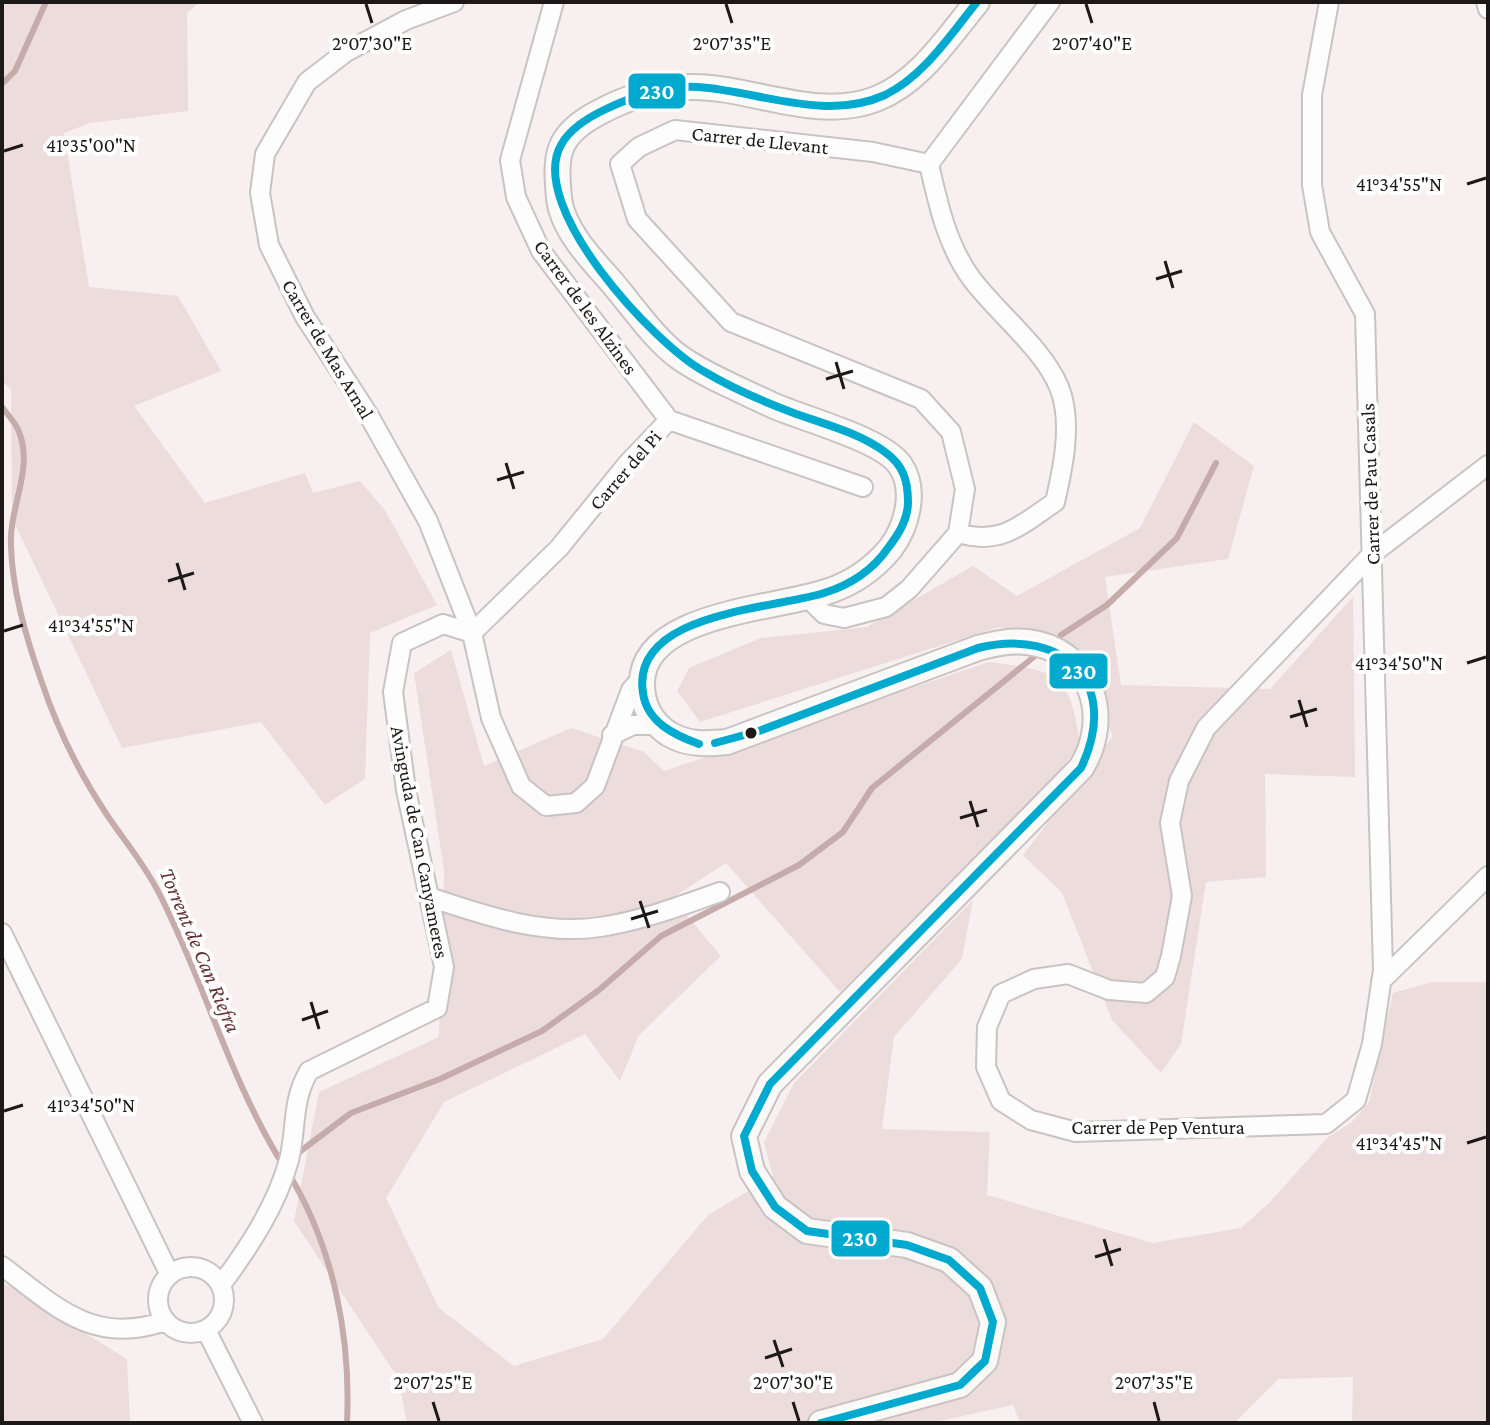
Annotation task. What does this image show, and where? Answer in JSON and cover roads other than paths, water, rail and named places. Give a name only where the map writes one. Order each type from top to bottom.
[{"type":"main road","points":[[821,1423],[919,1400],[960,1385],[985,1361],[993,1322],[980,1288],[949,1260],[907,1245],[807,1231],[775,1207],[752,1171],[744,1136],[770,1084],[1081,768],[1092,750],[1097,702],[1090,681],[1073,662],[1028,642],[1003,642],[978,648],[727,742],[702,745],[678,739],[658,725],[643,700],[641,679],[649,659],[663,641],[685,627],[808,598],[853,580],[875,565],[892,546],[908,509],[907,484],[899,463],[861,439],[773,405],[678,356],[587,255],[560,209],[555,158],[578,123],[626,98],[690,87],[823,106],[875,99],[919,72],[977,2]]},
{"type":"street","name":"Carrer de Mas Arnal","points":[[454,2],[406,20],[346,52],[307,82],[265,154],[260,193],[269,245],[305,317],[368,414],[428,521],[472,633]]},
{"type":"street","name":"Carrer de les Alzines","points":[[554,2],[510,160],[516,197],[541,251],[669,420]]},
{"type":"street","points":[[808,598],[824,614],[844,618],[886,607],[909,589],[958,533],[976,538],[1007,534],[1055,502],[1067,450],[1060,388],[1023,337],[970,277],[942,220],[929,164],[1050,2]]},
{"type":"street","name":"Carrer de Pau Casals","points":[[1329,2],[1312,95],[1312,185],[1320,232],[1365,314],[1381,981]]},
{"type":"street","points":[[1486,2],[1488,9]]},
{"type":"street","name":"Carrer de Llevant","points":[[929,164],[873,152],[675,130],[639,147],[620,164],[637,219],[731,322],[921,399],[951,432],[965,489],[958,533]]},
{"type":"street","name":"Carrer del Pi","points":[[472,633],[559,548],[628,463],[669,420],[863,487]]},
{"type":"street","points":[[1372,554],[1488,465]]},
{"type":"street","name":"Carrer de Pep Ventura","points":[[1372,554],[1206,728],[1179,781],[1170,823],[1182,896],[1165,977],[1146,993],[1109,990],[1068,974],[1034,979],[1001,994],[987,1027],[986,1067],[1001,1101],[1031,1120],[1076,1132],[1326,1124],[1356,1100],[1372,1044],[1381,981]]},
{"type":"street","name":"Avinguda de Can Canyameres","points":[[221,1285],[256,1237],[289,1160],[297,1091],[309,1071],[437,1008],[444,967],[406,790],[393,692],[402,643],[443,624],[472,633]]},
{"type":"street","points":[[472,633],[491,718],[521,786],[546,806],[576,803],[595,786],[631,690],[641,679]]},
{"type":"street","points":[[612,735],[633,725],[658,725]]},
{"type":"street","points":[[1381,981],[1488,876]]},
{"type":"street","points":[[429,897],[529,925],[597,928],[656,914],[720,892]]},
{"type":"street","points":[[2,933],[170,1275]]},
{"type":"street","points":[[2,1266],[64,1313],[89,1325],[120,1331],[165,1321]]},
{"type":"street","points":[[192,1267],[204,1270],[221,1285],[223,1311],[206,1330],[184,1333],[165,1321],[158,1297],[170,1275],[192,1267]]},
{"type":"street","points":[[206,1330],[253,1423]]},
{"type":"waterway","name":"Torrent de Can Riefra","points":[[2,84],[15,71],[46,2]]},
{"type":"waterway","name":"Torrent de Can Riefra","points":[[2,407],[18,429],[23,446],[23,474],[11,531],[12,562],[21,613],[47,698],[87,783],[160,895],[248,1099],[283,1165]]},
{"type":"waterway","points":[[1061,635],[1107,605],[1177,538],[1216,463]]},
{"type":"waterway","points":[[294,1156],[351,1113],[440,1079],[542,1031],[599,990],[661,936],[799,865],[843,832],[872,788],[1035,656]]},
{"type":"waterway","name":"Torrent de Can Riefra","points":[[289,1174],[318,1232],[336,1294],[346,1358],[347,1423]]}]
